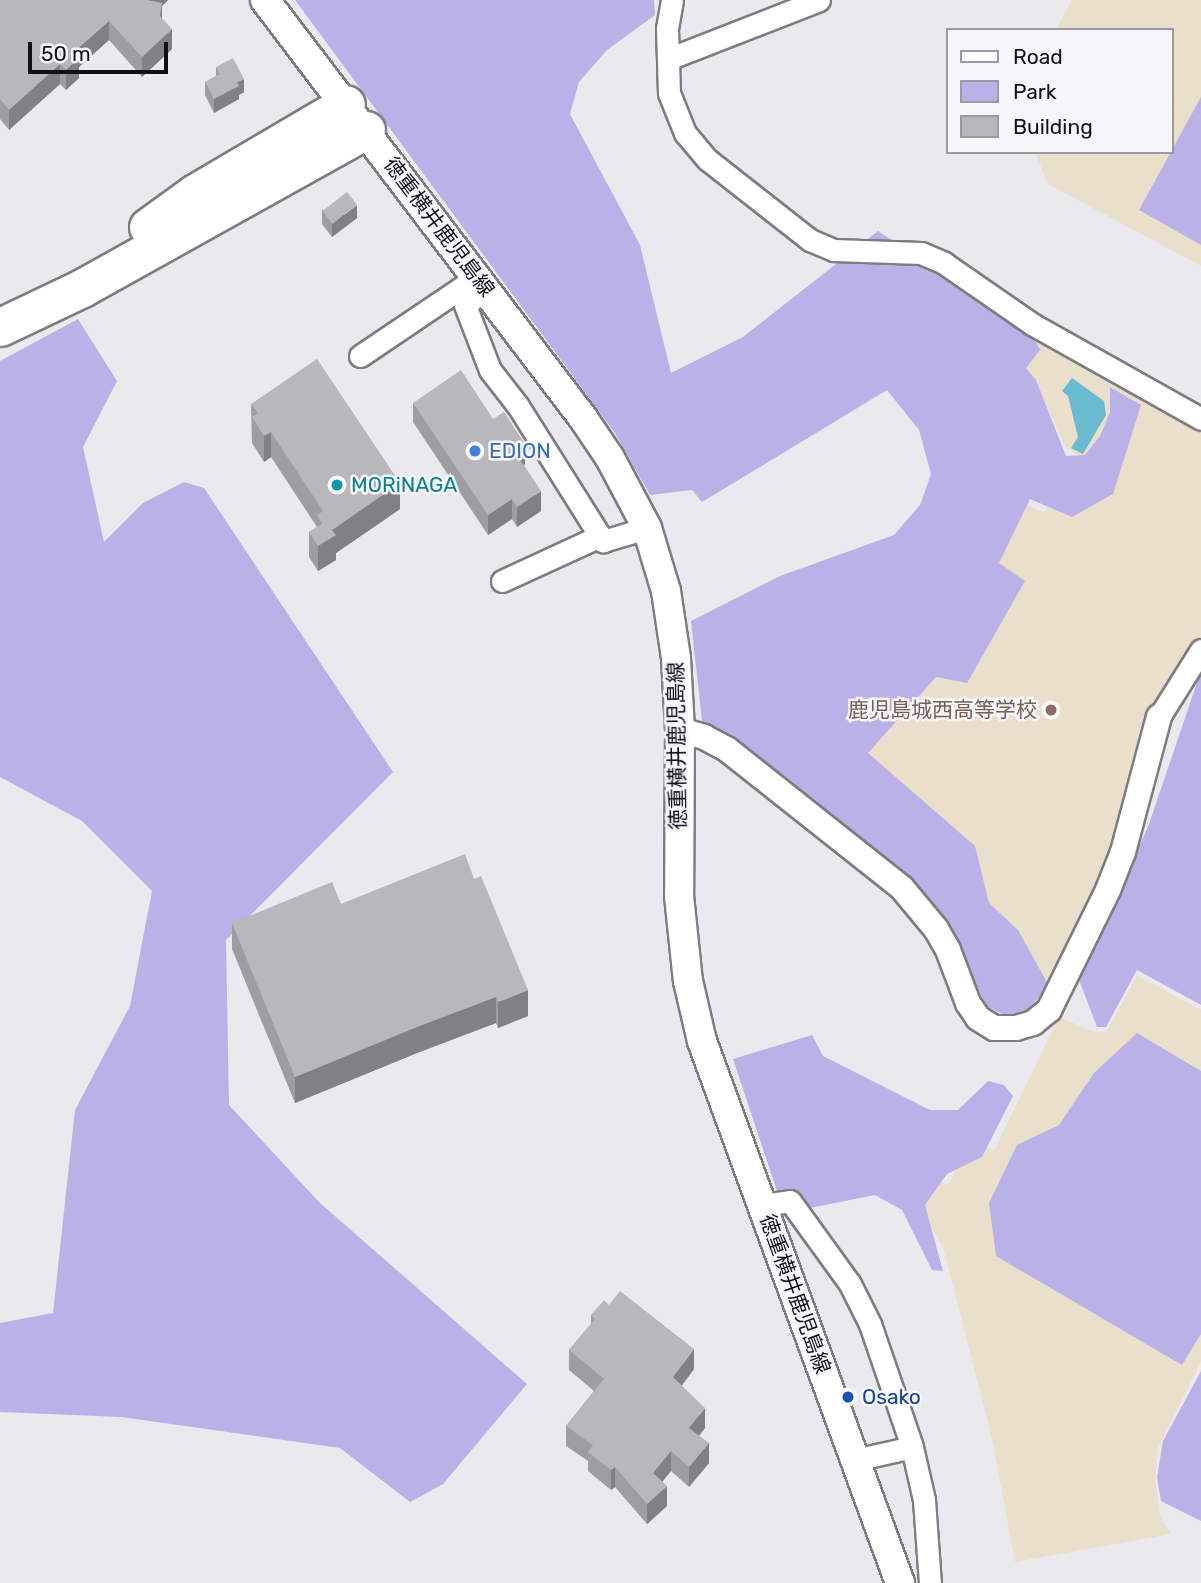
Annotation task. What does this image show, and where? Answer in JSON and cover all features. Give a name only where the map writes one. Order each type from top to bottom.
[{"type":"highway","points":[[0,327],[82,288],[356,117]]},
{"type":"main road","name":"徳重横井鹿児島線","points":[[265,0],[583,418],[610,458],[647,528],[666,591],[676,658],[680,730],[679,896],[688,981],[702,1041],[900,1583]]},
{"type":"street","points":[[672,0],[667,29],[669,93],[685,133],[708,160],[810,240],[834,250],[921,253],[944,262],[1032,324],[1201,418]]},
{"type":"street","points":[[668,59],[819,0]]},
{"type":"street","points":[[360,356],[481,283]]},
{"type":"street","points":[[481,283],[464,305],[490,370],[518,406],[603,541],[647,528]]},
{"type":"street","points":[[502,581],[600,536]]},
{"type":"street","points":[[680,730],[704,737],[728,750],[902,888],[936,929],[948,950],[968,1003],[978,1018],[994,1028],[1016,1028],[1033,1023],[1049,1010],[1108,890],[1123,852],[1159,717],[1201,650]]},
{"type":"street","points":[[762,1205],[790,1201],[850,1284],[870,1324],[912,1447],[924,1500],[930,1583]]},
{"type":"street","points":[[854,1460],[912,1447]]},
{"type":"shaded area","points":[[1072,0],[1201,0],[1201,266],[1048,184],[1036,154],[1173,154],[1173,28],[1057,28]]},
{"type":"shaded area","points":[[1030,336],[1201,429],[1201,636],[1168,683],[1144,731],[1099,886],[1056,971],[1035,1010],[1021,1018],[1005,1018],[990,1014],[978,1001],[957,949],[819,809],[888,719],[1017,499],[1044,513],[1056,491],[1084,460],[1065,446],[1045,402],[1023,394],[1012,365]]},
{"type":"shaded area","points":[[1137,975],[1201,1010],[1201,1362],[1158,1448],[1155,1477],[1160,1517],[1171,1534],[1015,1562],[992,1438],[943,1247],[926,1218],[889,1168],[935,1178],[948,1185],[974,1139],[994,1151],[1059,1017],[1094,1032],[1107,1031]]},
{"type":"green space","points":[[295,0],[654,0],[655,15],[607,50],[579,82],[570,114],[640,245],[671,373],[743,337],[878,231],[1031,331],[1040,350],[1026,368],[1036,380],[1066,456],[1085,455],[1100,436],[1110,412],[1110,387],[1141,405],[1113,494],[1072,517],[1030,499],[999,563],[1025,581],[967,683],[936,677],[868,753],[975,846],[989,903],[1018,930],[1049,986],[1027,1010],[1006,1016],[987,1006],[939,912],[914,883],[814,803],[702,721],[691,621],[780,576],[894,535],[920,505],[931,474],[919,430],[887,390],[702,502],[692,490],[650,495],[615,433]]},
{"type":"green space","points":[[1201,97],[1201,245],[1139,210],[1170,154],[1173,154],[1173,148]]},
{"type":"green space","points":[[78,319],[117,381],[83,447],[104,542],[143,503],[184,482],[204,488],[393,772],[226,940],[229,1105],[320,1203],[527,1384],[443,1484],[410,1502],[340,1448],[121,1417],[0,1412],[0,1323],[53,1313],[75,1110],[130,1006],[152,891],[82,821],[0,777],[0,361]]},
{"type":"green space","points":[[1201,671],[1201,1005],[1137,970],[1106,1027],[1097,1027],[1078,977],[1148,827]]},
{"type":"green space","points":[[1137,1033],[1201,1071],[1201,1334],[1182,1365],[996,1256],[989,1203],[1017,1145],[1059,1125],[1094,1073]]},
{"type":"green space","points":[[812,1035],[823,1056],[930,1110],[958,1110],[988,1081],[1004,1085],[1013,1096],[982,1157],[947,1174],[925,1205],[943,1271],[932,1270],[902,1210],[875,1195],[810,1208],[796,1192],[778,1194],[733,1059]]},
{"type":"green space","points":[[1201,1371],[1201,1521],[1161,1501],[1157,1477],[1163,1441]]},
{"type":"water","points":[[1072,378],[1104,401],[1106,415],[1083,454],[1071,448],[1078,437],[1068,396],[1062,391]]},
{"type":"building","points":[[0,0],[147,0],[162,3],[160,16],[172,29],[142,57],[109,21],[74,52],[79,58],[66,70],[60,64],[9,110],[0,99]]},
{"type":"building","points":[[233,58],[244,79],[237,82],[239,86],[214,99],[205,82],[220,74],[216,67]]},
{"type":"building","points":[[347,192],[357,205],[332,224],[323,211]]},
{"type":"building","name":"MORiNAGA","points":[[317,359],[400,483],[332,530],[336,535],[318,546],[309,532],[322,524],[317,515],[323,511],[271,432],[264,436],[252,417],[258,413],[251,404]]},
{"type":"building","name":"EDION","points":[[461,370],[493,419],[504,412],[525,444],[515,452],[541,491],[517,507],[512,499],[488,515],[413,403]]},
{"type":"building","points":[[465,854],[474,879],[481,876],[528,990],[498,1002],[496,997],[295,1077],[232,923],[332,882],[341,904]]},
{"type":"building","points":[[620,1291],[694,1349],[673,1377],[705,1408],[689,1428],[709,1443],[689,1467],[671,1451],[653,1473],[667,1486],[647,1504],[615,1467],[611,1470],[588,1452],[593,1445],[566,1426],[604,1379],[569,1350],[595,1319],[591,1315],[604,1300],[609,1305]]},
{"type":"place","name":"EDION","points":[[475,451]]},
{"type":"place","name":"MORiNAGA","points":[[337,485]]},
{"type":"place","name":"鹿児島城西高等学校","points":[[1051,710]]},
{"type":"place","name":"Osako","points":[[848,1397]]}]
